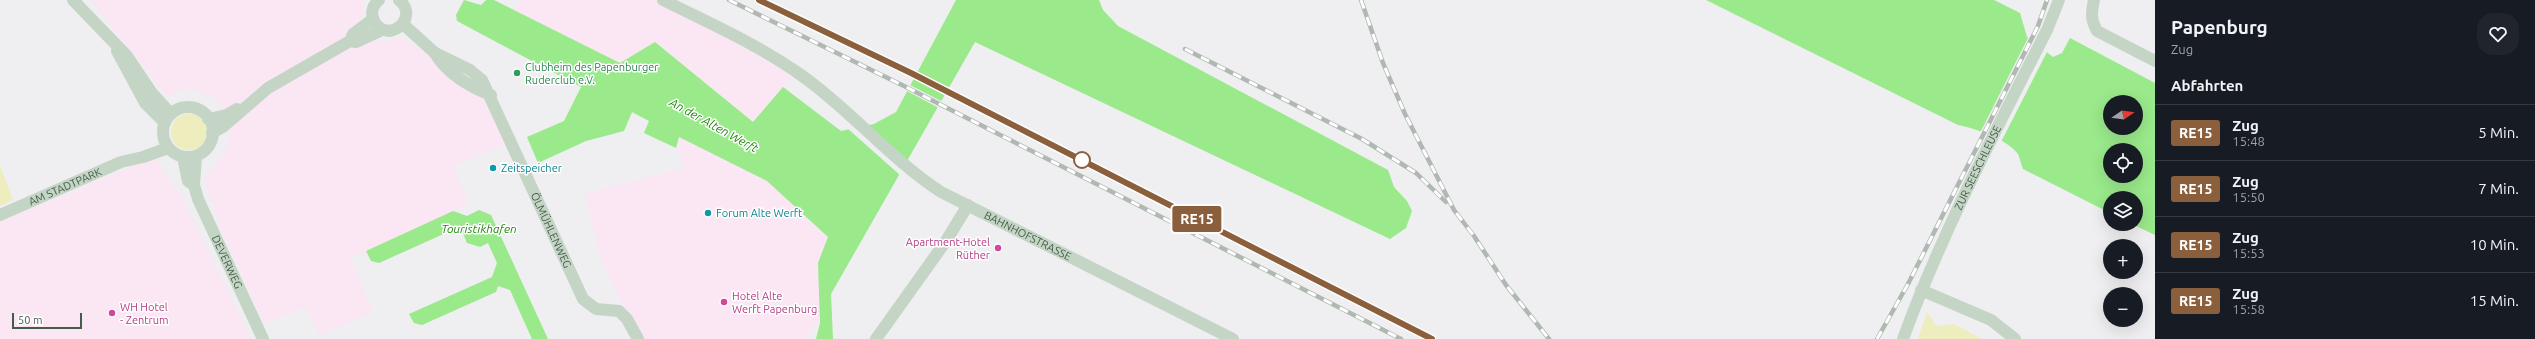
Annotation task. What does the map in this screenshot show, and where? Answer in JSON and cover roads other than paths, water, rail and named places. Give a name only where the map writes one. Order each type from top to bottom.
[{"type":"street","points":[[73,0],[95,21],[115,46],[127,56],[168,118]]},
{"type":"street","points":[[379,0],[372,10],[373,19],[382,30]]},
{"type":"street","name":"BAHNHOFSTRASSE","points":[[663,0],[721,29],[802,75],[916,176],[941,192],[1233,339]]},
{"type":"street","name":"ZUR SEESCHLEUSE","points":[[1903,339],[1921,290],[1952,218],[2047,30],[2059,0]]},
{"type":"street","points":[[2094,0],[2091,12],[2092,22],[2097,31],[2155,60]]},
{"type":"street","points":[[350,41],[356,42],[382,30],[393,31],[403,24],[406,10],[402,1]]},
{"type":"street","points":[[212,133],[224,126],[268,88],[350,41],[353,34],[373,19]]},
{"type":"street","name":"ÖLMÜHLENWEG","points":[[403,24],[435,53],[470,70],[482,80],[491,95],[584,300],[596,309],[619,311],[627,319],[638,339]]},
{"type":"street","points":[[208,119],[227,114],[257,97]]},
{"type":"street","points":[[181,108],[193,108],[208,119],[212,133],[208,147],[196,156],[183,157],[168,148],[163,136],[168,118],[181,108]]},
{"type":"street","name":"AM STADTPARK","points":[[0,215],[130,158],[163,136]]},
{"type":"street","name":"AM STADTPARK","points":[[130,158],[143,157],[168,148]]},
{"type":"street","name":"DEVERWEG","points":[[196,156],[194,185],[198,199],[263,339]]},
{"type":"street","name":"DEVERWEG","points":[[183,157],[188,181],[194,185]]},
{"type":"street","points":[[876,339],[946,241],[968,205]]},
{"type":"street","points":[[1921,290],[1991,320],[2015,339]]},
{"type":"water","name":"An der Alten Werft","points":[[464,0],[481,5],[486,0],[494,0],[620,63],[655,42],[753,122],[783,87],[841,131],[874,124],[896,112],[956,0],[1099,0],[1103,10],[1118,26],[1388,170],[1394,187],[1407,201],[1412,211],[1406,228],[1390,239],[975,42],[831,294],[833,339],[816,339],[820,323],[818,263],[828,237],[767,181],[679,137],[676,148],[644,133],[649,121],[632,112],[624,131],[586,141],[538,163],[527,137],[564,121],[581,87],[457,21],[456,15]]},
{"type":"water","points":[[1706,0],[1994,0],[2020,13],[2027,37],[2053,57],[2062,53],[2070,38],[2155,83],[2155,235],[2143,229],[2143,191],[2103,191],[2103,209],[2023,169],[2018,154],[2013,149],[1990,135],[1958,125]]},
{"type":"water","name":"Touristikhafen","points":[[479,210],[491,215],[548,339],[532,339],[510,290],[498,286],[496,292],[422,325],[414,323],[409,314],[492,277],[497,263],[488,243],[480,247],[467,243],[462,231],[451,226],[448,232],[379,263],[371,261],[366,251],[453,211],[467,216]]},
{"type":"railway","points":[[729,0],[904,86],[1401,339]]},
{"type":"railway","points":[[759,0],[911,73],[1432,339]]},
{"type":"railway","points":[[1361,0],[1383,63],[1405,114],[1454,210],[1474,236],[1506,285],[1549,339]]},
{"type":"railway","points":[[1877,339],[1908,284],[2038,26],[2047,0]]},
{"type":"railway","points":[[1185,49],[1362,139],[1416,173],[1446,202]]},
{"type":"train","name":"RE15","points":[[759,0],[911,73],[1432,339]]},
{"type":"place","name":"Clubheim des Papenburger Ruderclub e.V.","points":[[517,73]]},
{"type":"place","name":"Zeitspeicher","points":[[493,168]]},
{"type":"place","name":"Forum Alte Werft","points":[[708,213]]},
{"type":"place","name":"Apartment-Hotel Rüther","points":[[998,248]]},
{"type":"place","name":"Hotel Alte Werft Papenburg","points":[[724,302]]},
{"type":"place","name":"WH Hotel - Zentrum","points":[[112,313]]}]
